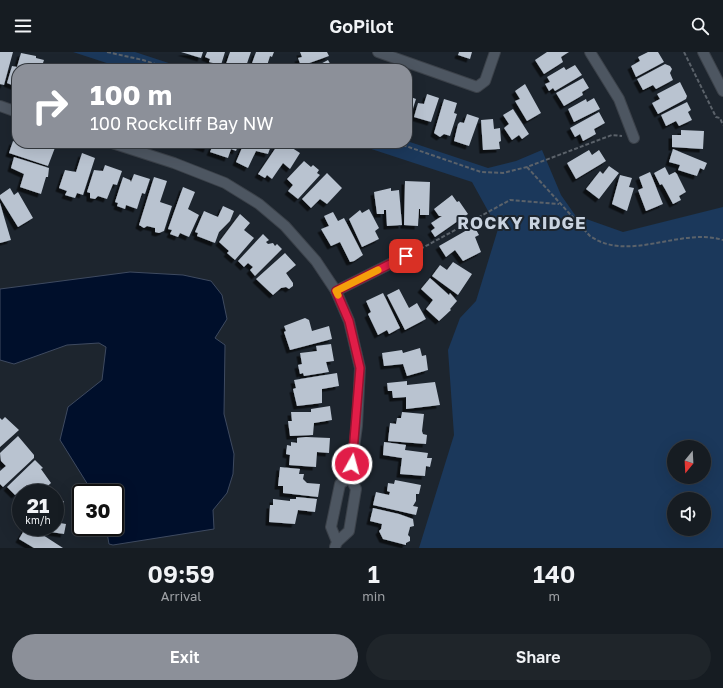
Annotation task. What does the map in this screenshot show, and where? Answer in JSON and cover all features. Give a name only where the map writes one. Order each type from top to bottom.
[{"type":"street","points":[[378,52],[412,64]]},
{"type":"street","points":[[412,64],[477,87],[485,81],[495,52]]},
{"type":"street","points":[[590,52],[619,99],[634,138]]},
{"type":"street","points":[[703,52],[722,89]]},
{"type":"street","points":[[0,106],[12,110]]},
{"type":"street","points":[[128,148],[174,163],[225,183],[258,204],[285,226],[316,261],[336,291],[349,321],[360,368],[357,426],[350,477],[356,489],[349,531],[336,545]]},
{"type":"street","points":[[336,291],[406,256]]},
{"type":"street","points":[[336,545],[331,527],[340,484],[350,477]]},
{"type":"path","points":[[107,52],[155,64]]},
{"type":"path","points":[[684,52],[716,117],[720,118],[723,125]]},
{"type":"path","points":[[700,85],[704,82]]},
{"type":"path","points":[[412,148],[481,172],[503,174],[527,167],[612,135],[634,138]]},
{"type":"path","points":[[527,167],[590,236],[601,244],[647,245],[705,236],[723,239]]},
{"type":"path","points":[[406,256],[510,200],[560,204]]},
{"type":"shaded area","points":[[73,52],[135,52],[172,64],[110,64]]},
{"type":"shaded area","points":[[412,143],[488,168],[516,161],[542,150],[561,195],[575,215],[623,232],[723,207],[723,548],[419,548],[454,435],[448,350],[460,318],[476,301],[498,229],[472,182],[368,148],[412,148]]},
{"type":"shaded area","points":[[130,272],[183,275],[211,281],[222,295],[227,319],[215,338],[225,345],[224,414],[234,454],[233,474],[227,493],[213,510],[214,529],[113,545],[109,544],[108,536],[124,536],[124,484],[87,484],[60,440],[68,407],[102,380],[106,347],[99,343],[67,345],[14,364],[0,360],[0,289]]},
{"type":"building","points":[[0,52],[13,52],[4,85],[0,84]]},
{"type":"building","points":[[181,52],[203,52],[201,58]]},
{"type":"building","points":[[207,52],[225,52],[221,64],[209,62],[210,59],[205,57]]},
{"type":"building","points":[[230,52],[251,52],[247,64],[226,64]]},
{"type":"building","points":[[256,52],[274,52],[272,57],[270,56],[268,64],[252,64]]},
{"type":"building","points":[[300,52],[327,52],[329,56],[307,64],[300,64],[298,58],[302,57]]},
{"type":"building","points":[[459,52],[472,52],[470,59],[458,55]]},
{"type":"building","points":[[547,52],[569,52],[561,57],[563,62],[544,74],[535,60]]},
{"type":"building","points":[[648,52],[658,52],[664,62],[636,77],[631,66],[640,61],[638,57]]},
{"type":"building","points":[[21,53],[36,56],[36,58],[44,60],[43,64],[18,64]]},
{"type":"building","points":[[328,60],[330,64],[320,64]]},
{"type":"building","points":[[665,64],[670,66],[672,69],[670,73],[673,80],[656,89],[653,85],[643,90],[637,79]]},
{"type":"building","points":[[575,65],[582,75],[555,91],[553,88],[549,91],[545,84],[550,82],[547,77],[564,67],[566,70]]},
{"type":"building","points":[[12,66],[12,85],[7,83]]},
{"type":"building","points":[[583,78],[589,88],[582,92],[583,95],[564,106],[556,93]]},
{"type":"building","points":[[680,82],[687,96],[686,99],[658,114],[652,103],[660,99],[657,94]]},
{"type":"building","points":[[525,84],[541,113],[527,121],[515,101],[520,99],[515,91]]},
{"type":"building","points":[[427,94],[439,98],[431,122],[414,117],[418,103],[424,104]]},
{"type":"building","points":[[412,98],[416,99],[412,112]]},
{"type":"building","points":[[594,98],[600,109],[574,122],[568,109],[586,99],[587,102]]},
{"type":"building","points":[[444,99],[457,103],[454,113],[457,114],[450,136],[444,134],[440,137],[434,133]]},
{"type":"building","points":[[687,102],[691,110],[688,112],[692,120],[679,126],[676,121],[666,126],[661,115]]},
{"type":"building","points":[[513,109],[529,134],[522,139],[519,135],[512,140],[504,128],[509,124],[503,115]]},
{"type":"building","points":[[599,112],[605,123],[594,129],[596,134],[583,141],[580,134],[575,137],[570,128]]},
{"type":"building","points":[[467,114],[479,118],[469,146],[454,141],[458,124],[460,122],[464,123]]},
{"type":"building","points":[[493,119],[494,129],[500,128],[500,149],[483,150],[481,120]]},
{"type":"building","points":[[681,130],[704,131],[703,149],[672,147],[672,135],[681,135]]},
{"type":"building","points":[[12,144],[12,148],[55,148],[48,166],[9,153]]},
{"type":"building","points":[[212,148],[237,148],[236,151],[231,149],[228,158],[210,152]]},
{"type":"building","points":[[242,148],[270,148],[268,154],[256,151],[248,168],[236,162]]},
{"type":"building","points":[[276,148],[292,148],[300,153],[290,169],[283,163],[272,179],[267,175],[265,178],[258,174]]},
{"type":"building","points":[[673,149],[707,163],[704,170],[700,168],[697,176],[678,170],[680,165],[669,162]]},
{"type":"building","points":[[589,150],[592,155],[599,150],[606,161],[576,179],[567,163]]},
{"type":"building","points":[[82,153],[95,158],[83,195],[77,193],[75,198],[65,195],[67,191],[59,188],[65,170],[76,172]]},
{"type":"building","points":[[14,157],[49,168],[48,177],[46,177],[41,194],[20,187],[24,174],[11,168]]},
{"type":"building","points":[[304,161],[311,167],[313,165],[319,170],[317,173],[320,175],[298,199],[288,191],[293,185],[287,179]]},
{"type":"building","points":[[105,165],[122,171],[117,185],[113,184],[107,199],[98,196],[95,199],[90,198],[90,193],[87,192],[94,170],[103,171]]},
{"type":"building","points":[[609,166],[619,173],[599,199],[586,189],[600,171],[603,174]]},
{"type":"building","points":[[665,167],[669,175],[675,172],[677,174],[686,192],[679,196],[681,200],[673,204],[654,173]]},
{"type":"building","points":[[650,172],[663,204],[646,211],[638,190],[643,188],[639,177]]},
{"type":"building","points":[[327,173],[342,188],[327,204],[320,199],[311,208],[302,199]]},
{"type":"building","points":[[134,174],[150,179],[145,194],[142,193],[137,209],[126,205],[125,209],[117,206],[118,203],[115,202],[123,177],[131,182]]},
{"type":"building","points":[[620,175],[632,178],[629,187],[634,188],[627,211],[612,204]]},
{"type":"building","points":[[154,177],[167,181],[160,202],[172,206],[164,231],[159,233],[155,232],[155,228],[147,226],[144,228],[139,225]]},
{"type":"building","points":[[405,181],[430,182],[429,215],[420,215],[419,209],[418,226],[404,225]]},
{"type":"building","points":[[183,187],[195,192],[188,209],[199,215],[189,237],[180,233],[178,237],[170,234],[172,230],[168,229]]},
{"type":"building","points":[[10,188],[14,195],[18,192],[33,218],[18,227],[0,198],[0,195]]},
{"type":"building","points":[[391,188],[391,191],[399,190],[402,225],[387,226],[386,210],[384,210],[384,214],[377,214],[374,192]]},
{"type":"building","points":[[452,195],[457,202],[459,201],[468,214],[435,237],[431,231],[435,228],[431,223],[442,216],[439,216],[434,209]]},
{"type":"building","points":[[0,203],[11,240],[0,243]]},
{"type":"building","points":[[223,206],[234,211],[230,221],[219,232],[215,243],[197,236],[198,233],[195,232],[204,211],[218,217]]},
{"type":"building","points":[[369,209],[379,228],[375,231],[379,239],[362,247],[349,219],[360,210],[362,213]]},
{"type":"building","points":[[333,212],[338,221],[344,218],[363,255],[354,261],[350,262],[340,242],[331,246],[321,229],[329,226],[324,216]]},
{"type":"building","points":[[240,214],[250,223],[244,230],[254,238],[235,260],[227,253],[229,251],[219,242]]},
{"type":"building","points":[[474,226],[479,235],[475,237],[481,252],[463,261],[455,250],[446,257],[439,246]]},
{"type":"building","points":[[263,234],[269,240],[266,242],[268,244],[273,243],[275,246],[277,244],[282,249],[255,276],[250,270],[253,267],[248,263],[244,267],[238,261]]},
{"type":"building","points":[[285,253],[296,265],[286,273],[293,283],[293,286],[289,289],[286,287],[281,288],[273,295],[256,279]]},
{"type":"building","points":[[453,262],[472,274],[458,295],[432,276],[440,265],[447,270]]},
{"type":"building","points":[[430,278],[449,295],[450,293],[457,301],[450,309],[451,310],[439,321],[426,309],[433,300],[421,289]]},
{"type":"building","points":[[399,289],[409,308],[417,303],[426,319],[405,330],[387,295]]},
{"type":"building","points":[[383,293],[400,328],[389,334],[387,330],[378,335],[368,314],[371,312],[366,301]]},
{"type":"building","points":[[305,318],[309,320],[312,331],[329,326],[332,339],[290,350],[284,332],[286,331],[284,326]]},
{"type":"building","points":[[331,344],[334,361],[326,362],[329,372],[304,376],[303,373],[300,374],[298,365],[302,364],[300,353],[317,351],[316,346]]},
{"type":"building","points":[[420,348],[422,356],[426,355],[428,370],[407,376],[403,364],[384,366],[382,353],[402,350],[403,353]]},
{"type":"building","points":[[337,373],[339,386],[322,389],[322,403],[297,406],[293,389],[296,388],[294,380]]},
{"type":"building","points":[[407,381],[407,385],[435,382],[440,405],[406,409],[406,397],[393,398],[392,391],[388,391],[387,383]]},
{"type":"building","points":[[330,406],[332,420],[314,423],[313,435],[290,436],[288,421],[292,421],[291,412],[311,412],[311,409]]},
{"type":"building","points":[[402,412],[424,414],[422,431],[423,434],[427,435],[426,444],[388,441],[390,423],[396,424],[397,418],[401,418]]},
{"type":"building","points":[[5,417],[19,430],[0,447],[0,418],[2,420]]},
{"type":"building","points":[[18,436],[34,455],[34,458],[3,487],[0,484],[0,471],[6,466],[1,461],[0,453]]},
{"type":"building","points":[[297,438],[330,438],[329,453],[317,452],[316,467],[289,465],[290,455],[286,454],[287,445],[291,446],[291,442],[297,443]]},
{"type":"building","points":[[384,442],[406,445],[405,450],[428,453],[427,458],[432,458],[430,467],[426,466],[425,476],[400,474],[402,458],[383,455]]},
{"type":"building","points":[[35,460],[43,468],[41,469],[51,483],[12,484],[12,492],[7,487]]},
{"type":"building","points":[[280,467],[300,469],[299,474],[304,474],[303,479],[307,483],[320,484],[318,497],[283,493],[283,486],[278,486]]},
{"type":"building","points":[[395,480],[421,485],[419,494],[416,494],[416,501],[413,506],[418,507],[416,515],[373,505],[376,492],[389,495],[390,492],[387,491],[388,483],[394,484]]},
{"type":"building","points":[[296,497],[317,499],[315,512],[298,510],[295,524],[269,522],[270,505],[273,505],[273,499],[290,501],[290,499],[296,499]]},
{"type":"building","points":[[373,508],[413,519],[414,526],[410,527],[408,535],[410,537],[410,541],[406,543],[406,545],[383,539],[379,531],[382,524],[370,521]]},
{"type":"building","points":[[64,524],[66,524],[64,534]]},
{"type":"building","points":[[21,536],[44,536],[63,548],[34,548],[19,539]]},
{"type":"slow traffic","points":[[338,295],[336,291],[378,270]]},
{"type":"district","name":"ROCKY RIDGE","points":[[522,223]]},
{"type":"route","points":[[352,464],[357,426],[360,368],[349,321],[336,291],[406,256]]}]
